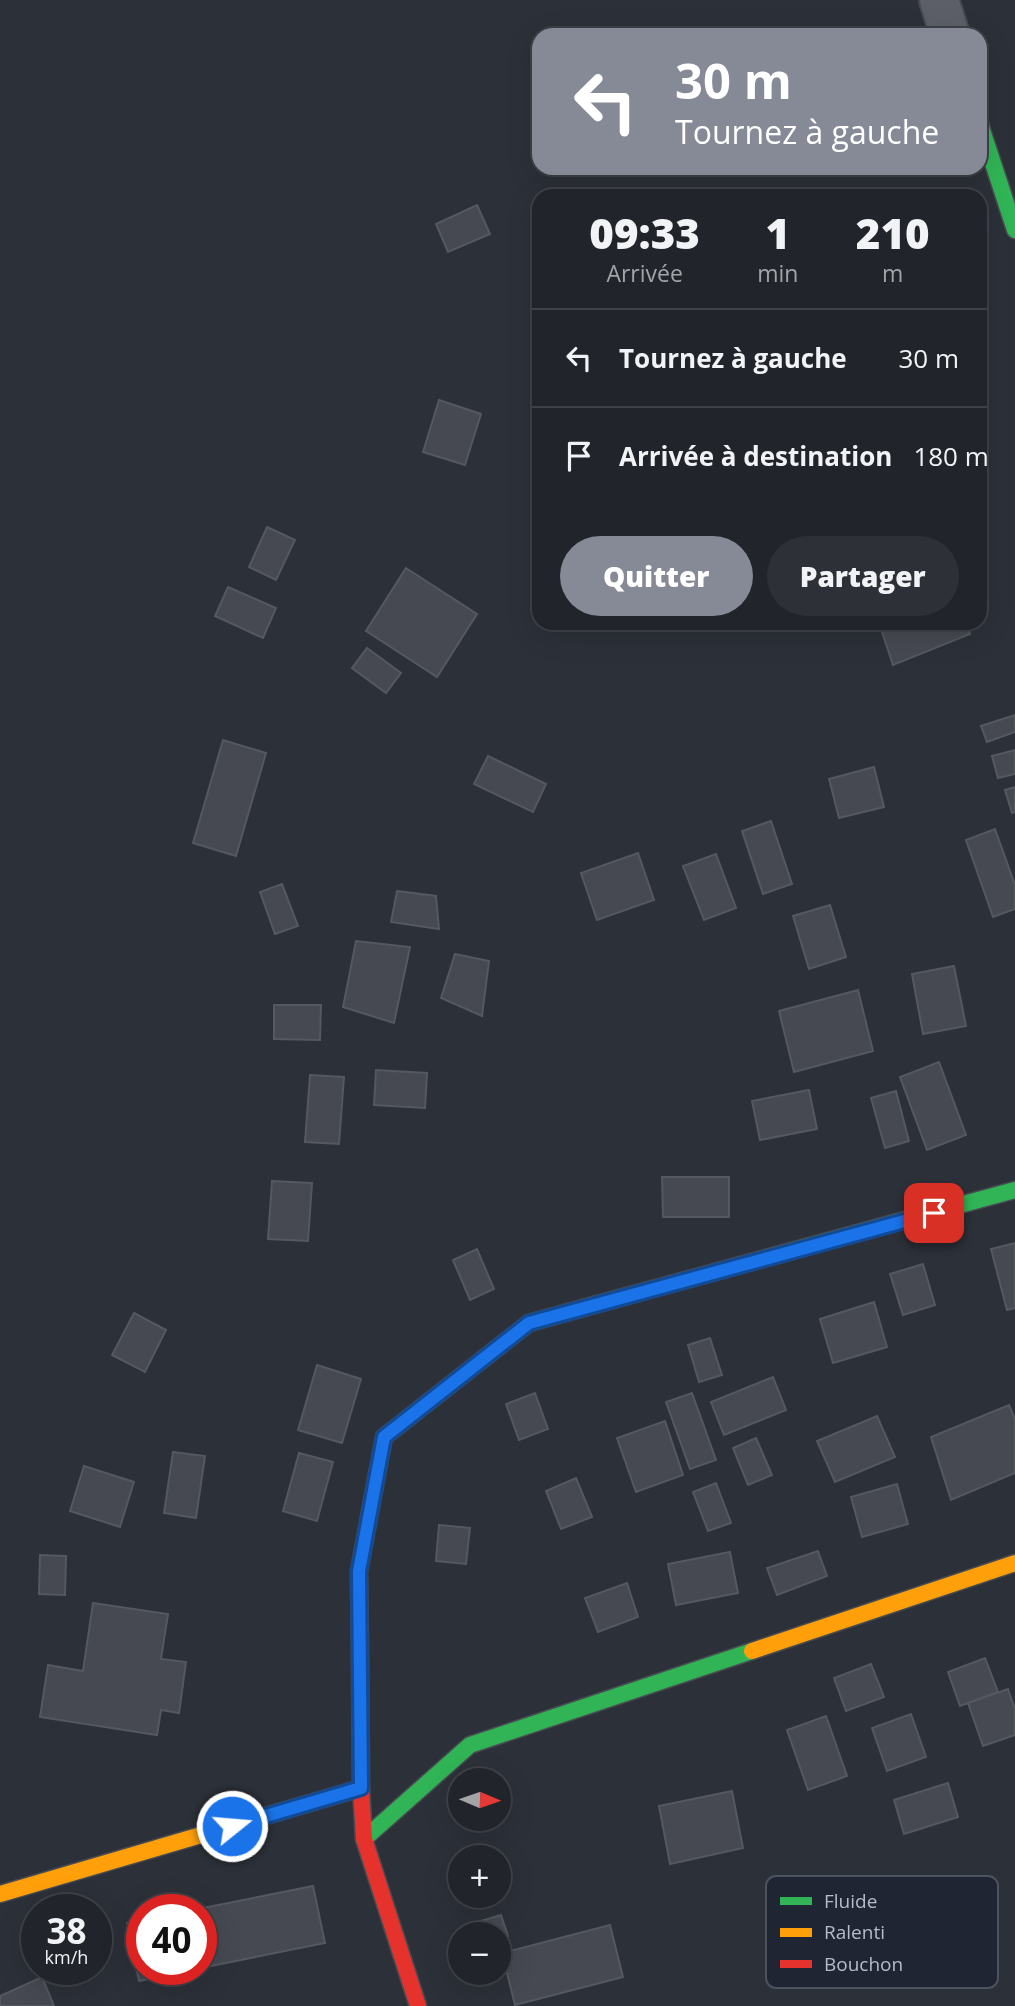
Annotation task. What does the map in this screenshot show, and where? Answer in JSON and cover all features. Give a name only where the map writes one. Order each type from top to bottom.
[{"type":"street","points":[[939,0],[948,28]]},
{"type":"street","points":[[987,145],[1015,230]]},
{"type":"street","points":[[418,2006],[364,1839],[359,1571],[384,1437],[529,1323],[1015,1190]]},
{"type":"street","points":[[364,1839],[470,1745],[1015,1563]]},
{"type":"street","points":[[0,1895],[361,1788]]},
{"type":"building","points":[[477,205],[490,234],[448,252],[436,224]]},
{"type":"building","points":[[439,400],[481,414],[465,465],[423,452]]},
{"type":"building","points":[[267,527],[295,540],[276,580],[249,567]]},
{"type":"building","points":[[406,568],[477,614],[437,677],[366,631]]},
{"type":"building","points":[[228,587],[276,608],[263,638],[215,616]]},
{"type":"building","points":[[881,630],[969,630],[970,634],[893,665]]},
{"type":"building","points":[[367,648],[401,673],[386,693],[352,668]]},
{"type":"building","points":[[1015,715],[1015,732],[987,742],[981,726]]},
{"type":"building","points":[[223,740],[266,753],[236,856],[193,843]]},
{"type":"building","points":[[1015,750],[1015,774],[998,778],[992,756]]},
{"type":"building","points":[[488,756],[546,784],[533,812],[474,784]]},
{"type":"building","points":[[874,767],[884,807],[839,818],[829,779]]},
{"type":"building","points":[[1015,787],[1015,812],[1012,813],[1005,790]]},
{"type":"building","points":[[771,821],[792,884],[763,894],[742,831]]},
{"type":"building","points":[[995,829],[1015,885],[1015,909],[993,917],[966,840]]},
{"type":"building","points":[[638,853],[654,900],[597,920],[581,873]]},
{"type":"building","points":[[716,854],[736,908],[704,920],[683,866]]},
{"type":"building","points":[[282,884],[298,926],[275,934],[260,892]]},
{"type":"building","points":[[397,891],[436,896],[439,929],[391,922]]},
{"type":"building","points":[[830,905],[846,957],[809,969],[793,916]]},
{"type":"building","points":[[356,941],[410,947],[394,1023],[343,1007]]},
{"type":"building","points":[[455,954],[489,961],[482,1016],[441,998]]},
{"type":"building","points":[[954,966],[966,1026],[923,1034],[912,974]]},
{"type":"building","points":[[858,990],[873,1051],[794,1072],[779,1011]]},
{"type":"building","points":[[274,1005],[321,1005],[320,1040],[274,1039]]},
{"type":"building","points":[[939,1062],[966,1135],[927,1150],[900,1077]]},
{"type":"building","points":[[376,1070],[427,1073],[425,1108],[374,1105]]},
{"type":"building","points":[[310,1075],[344,1077],[339,1144],[305,1142]]},
{"type":"building","points":[[809,1090],[817,1129],[760,1140],[752,1101]]},
{"type":"building","points":[[896,1091],[909,1141],[885,1148],[871,1098]]},
{"type":"building","points":[[662,1177],[729,1177],[729,1217],[663,1217]]},
{"type":"building","points":[[272,1181],[312,1183],[308,1241],[268,1239]]},
{"type":"building","points":[[1015,1243],[1015,1308],[1007,1310],[991,1249]]},
{"type":"building","points":[[477,1249],[494,1289],[470,1300],[453,1260]]},
{"type":"building","points":[[923,1264],[935,1305],[903,1315],[890,1274]]},
{"type":"building","points":[[874,1302],[887,1347],[833,1363],[820,1319]]},
{"type":"building","points":[[134,1313],[166,1330],[145,1372],[112,1355]]},
{"type":"building","points":[[710,1338],[722,1375],[699,1382],[688,1345]]},
{"type":"building","points":[[317,1365],[361,1379],[342,1443],[298,1430]]},
{"type":"building","points":[[773,1377],[786,1410],[724,1435],[711,1402]]},
{"type":"building","points":[[535,1393],[548,1429],[519,1440],[506,1404]]},
{"type":"building","points":[[692,1393],[716,1460],[690,1469],[666,1402]]},
{"type":"building","points":[[1009,1405],[1015,1419],[1015,1473],[951,1500],[931,1437]]},
{"type":"building","points":[[877,1416],[895,1457],[835,1482],[817,1441]]},
{"type":"building","points":[[665,1421],[683,1475],[636,1492],[617,1438]]},
{"type":"building","points":[[756,1438],[772,1475],[748,1485],[733,1448]]},
{"type":"building","points":[[173,1452],[205,1456],[196,1518],[164,1513]]},
{"type":"building","points":[[299,1453],[333,1462],[317,1521],[283,1511]]},
{"type":"building","points":[[84,1466],[134,1482],[120,1527],[70,1511]]},
{"type":"building","points":[[576,1478],[592,1517],[561,1529],[546,1491]]},
{"type":"building","points":[[716,1483],[731,1523],[708,1531],[693,1492]]},
{"type":"building","points":[[897,1484],[908,1524],[862,1537],[851,1497]]},
{"type":"building","points":[[439,1525],[470,1528],[466,1564],[436,1561]]},
{"type":"building","points":[[818,1551],[827,1576],[777,1595],[767,1568]]},
{"type":"building","points":[[730,1552],[738,1593],[676,1605],[668,1564]]},
{"type":"building","points":[[40,1555],[66,1556],[65,1595],[39,1594]]},
{"type":"building","points":[[627,1583],[638,1617],[598,1632],[585,1598]]},
{"type":"building","points":[[93,1603],[168,1614],[161,1659],[186,1662],[179,1713],[161,1710],[157,1735],[40,1717],[48,1665],[83,1671]]},
{"type":"building","points":[[985,1658],[998,1692],[960,1706],[948,1672]]},
{"type":"building","points":[[871,1664],[884,1697],[846,1711],[834,1678]]},
{"type":"building","points":[[1008,1689],[1015,1709],[1015,1735],[983,1746],[968,1703]]},
{"type":"building","points":[[911,1714],[926,1757],[887,1771],[872,1728]]},
{"type":"building","points":[[826,1716],[847,1776],[808,1790],[787,1730]]},
{"type":"building","points":[[948,1783],[958,1817],[904,1834],[894,1800]]},
{"type":"building","points":[[732,1791],[743,1848],[670,1864],[659,1806]]},
{"type":"building","points":[[313,1886],[325,1943],[217,1965],[217,1905]]},
{"type":"building","points":[[501,1915],[503,1922],[478,1922]]},
{"type":"building","points":[[610,1925],[623,1977],[515,2005],[510,1985],[511,1951]]},
{"type":"building","points":[[24,1985],[45,1985],[54,2006],[0,2006],[0,1996]]},
{"type":"traffic: fast","points":[[987,145],[1015,230]]},
{"type":"traffic: fast","points":[[594,1305],[1015,1190]]},
{"type":"traffic: fast","points":[[364,1839],[470,1745],[752,1651]]},
{"type":"traffic: slow","points":[[360,1657],[359,1571],[384,1437],[529,1323],[594,1305]]},
{"type":"traffic: slow","points":[[752,1651],[1015,1563]]},
{"type":"traffic: slow","points":[[0,1894],[361,1788]]},
{"type":"traffic: jam","points":[[360,1657],[364,1839],[418,2006]]},
{"type":"route","points":[[232,1826],[361,1788],[359,1571],[384,1437],[529,1323],[934,1213]]}]
